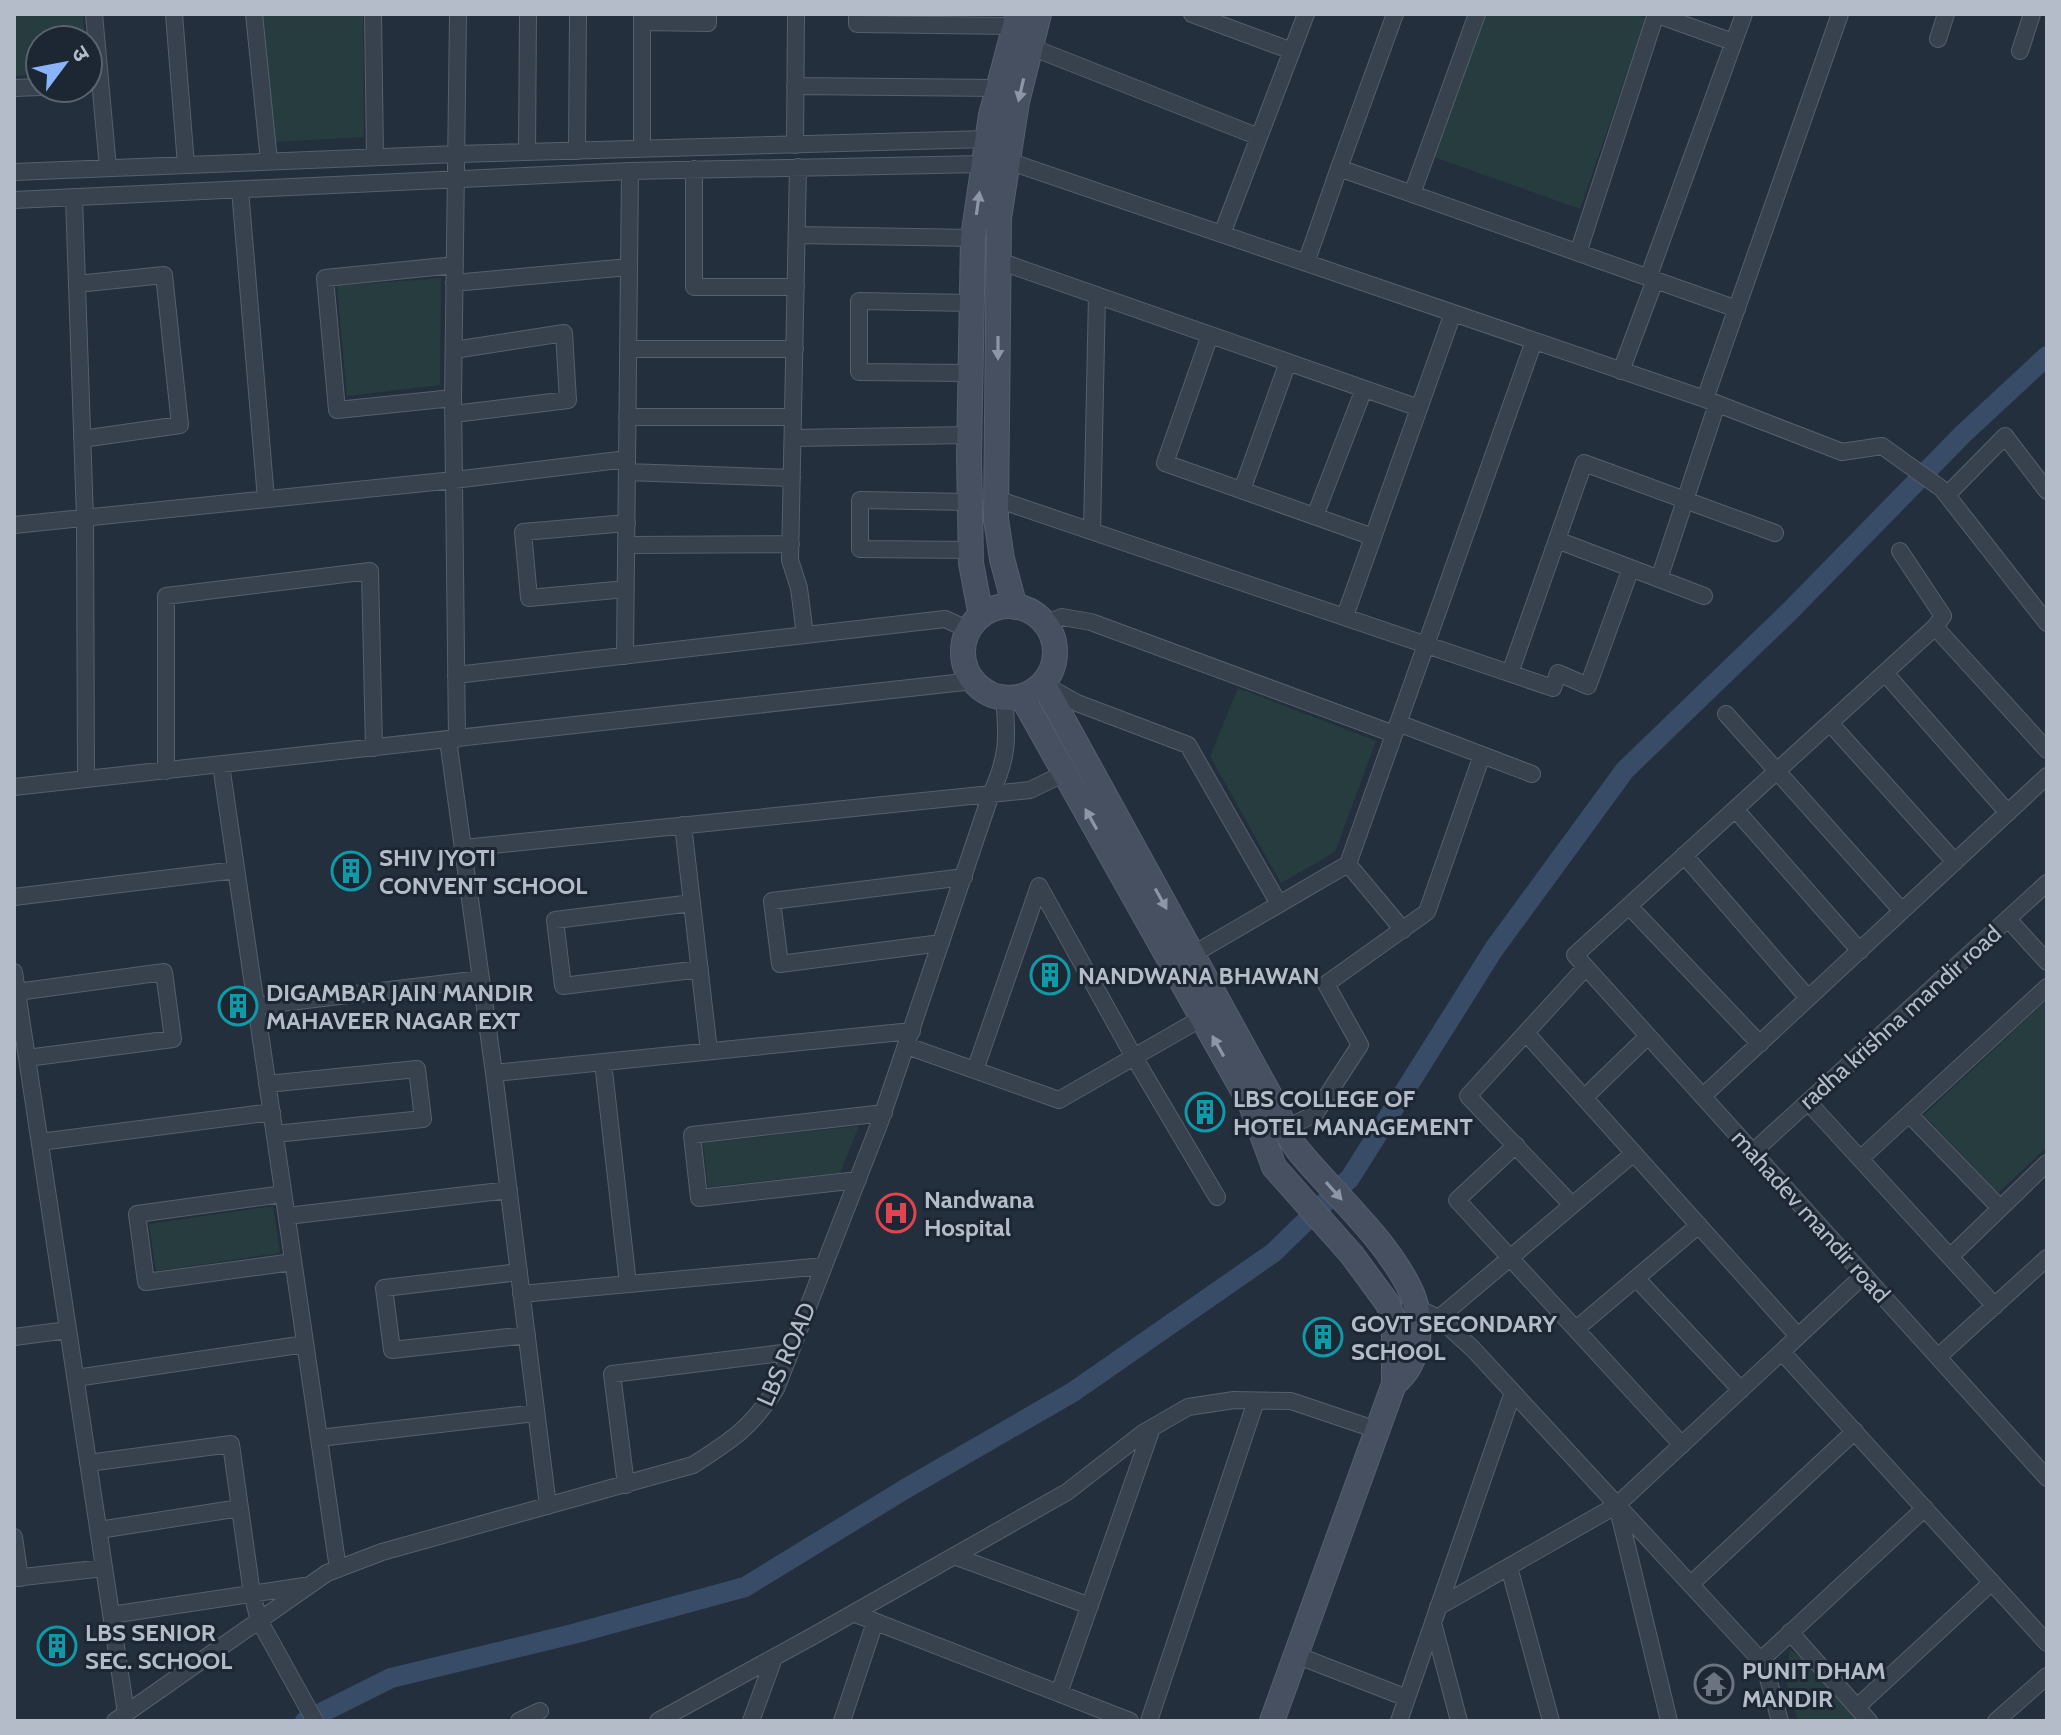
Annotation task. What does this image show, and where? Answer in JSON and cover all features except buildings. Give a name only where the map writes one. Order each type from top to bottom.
[{"type":"street","points":[[174,14],[186,165]]},
{"type":"street","points":[[254,14],[269,161]]},
{"type":"street","points":[[373,14],[375,157]]},
{"type":"street","points":[[458,14],[453,406],[456,675],[452,740],[463,848],[548,1506]]},
{"type":"street","points":[[527,152],[528,14]]},
{"type":"street","points":[[577,151],[578,14]]},
{"type":"street","points":[[642,149],[642,18],[708,23],[708,14]]},
{"type":"street","points":[[795,145],[796,14]]},
{"type":"street","points":[[857,14],[857,24],[1016,20],[987,139],[973,238],[969,435],[975,623]]},
{"type":"street","points":[[1015,607],[1002,559],[997,499],[999,218],[1017,102],[1039,14]]},
{"type":"street","points":[[1192,14],[1220,19],[1292,51]]},
{"type":"street","points":[[1222,234],[1306,14]]},
{"type":"street","points":[[1306,263],[1395,14]]},
{"type":"street","points":[[1412,194],[1477,14]]},
{"type":"street","points":[[1578,253],[1655,14],[1733,42]]},
{"type":"street","points":[[1621,371],[1744,14]]},
{"type":"street","points":[[1659,579],[1737,309],[1840,14]]},
{"type":"street","points":[[1938,39],[1946,14]]},
{"type":"street","points":[[2020,51],[2032,14]]},
{"type":"street","points":[[1031,47],[1259,137]]},
{"type":"street","points":[[795,86],[998,88]]},
{"type":"street","points":[[97,104],[108,168]]},
{"type":"street","points":[[14,172],[457,154],[987,139],[1008,161]]},
{"type":"street","points":[[14,200],[630,171],[1008,161],[1711,402],[1842,452],[1882,446],[1944,492],[2047,623]]},
{"type":"street","points":[[798,167],[790,560],[799,588],[805,635]]},
{"type":"street","points":[[1339,168],[1737,309]]},
{"type":"street","points":[[694,169],[694,287],[796,287]]},
{"type":"street","points":[[625,656],[630,171]]},
{"type":"street","points":[[240,190],[266,499]]},
{"type":"street","points":[[74,197],[85,518],[86,779]]},
{"type":"street","points":[[797,235],[973,238]]},
{"type":"street","points":[[999,261],[1419,408]]},
{"type":"street","points":[[454,350],[564,333],[568,400],[337,410],[325,278],[455,265]]},
{"type":"street","points":[[454,283],[629,267]]},
{"type":"street","points":[[77,284],[164,275],[180,425],[82,439]]},
{"type":"street","points":[[1092,531],[1097,295]]},
{"type":"street","points":[[970,373],[859,372],[859,301],[971,303]]},
{"type":"street","points":[[1345,616],[1453,313]]},
{"type":"street","points":[[1210,335],[1165,463],[1373,537]]},
{"type":"street","points":[[1183,961],[1348,864],[1534,341]]},
{"type":"street","points":[[628,349],[795,349]]},
{"type":"street","points":[[1242,490],[1288,362]]},
{"type":"street","points":[[1315,516],[1364,389]]},
{"type":"street","points":[[627,417],[793,417]]},
{"type":"street","points":[[793,438],[969,435]]},
{"type":"street","points":[[1944,492],[2005,436],[2047,491]]},
{"type":"street","points":[[1510,673],[1584,463],[1775,533]]},
{"type":"street","points":[[14,525],[627,465],[792,478]]},
{"type":"street","points":[[997,499],[1553,688],[1558,673],[1588,686],[1631,568]]},
{"type":"street","points":[[970,502],[860,500],[860,549],[971,550]]},
{"type":"street","points":[[626,589],[529,598],[523,532],[627,523]]},
{"type":"street","points":[[1557,540],[1704,596]]},
{"type":"street","points":[[627,545],[791,544]]},
{"type":"street","points":[[1572,1205],[1468,1096],[1526,1033],[1580,961],[1629,906],[1935,627],[1943,616],[1900,551]]},
{"type":"street","points":[[166,771],[166,596],[370,571],[374,748]]},
{"type":"street","points":[[1015,607],[1032,612],[1045,624],[1054,640],[1055,658],[1050,675],[1043,683],[1013,698],[987,693],[973,681],[965,665],[963,647],[975,623],[997,608],[1015,607]]},
{"type":"street","points":[[1045,624],[1062,617],[1091,622],[1532,774]]},
{"type":"street","points":[[456,675],[945,619],[975,623]]},
{"type":"street","points":[[1935,627],[2047,750]]},
{"type":"street","points":[[1885,673],[2008,813]]},
{"type":"street","points":[[14,787],[973,681]]},
{"type":"street","points":[[1043,683],[1077,703],[1188,745],[1279,904]]},
{"type":"street","points":[[1043,683],[1183,961],[1202,1018],[1251,1105],[1274,1167],[1352,1255],[1388,1304],[1394,1322],[1394,1384],[1272,1721]]},
{"type":"street","points":[[1013,698],[1065,773],[1290,1137],[1373,1235],[1408,1285],[1418,1320],[1417,1351],[1404,1375],[1394,1384]]},
{"type":"street","name":"LBS ROAD","points":[[120,1717],[310,1585],[338,1569],[382,1552],[693,1465],[729,1442],[758,1417],[776,1389],[884,1113],[991,794],[1004,766],[1013,698]]},
{"type":"street","points":[[1726,714],[1902,911]]},
{"type":"street","points":[[1830,723],[1955,862]]},
{"type":"street","points":[[1290,1137],[1315,1114],[1360,1045],[1326,984],[1427,912],[1482,755]]},
{"type":"street","points":[[221,765],[338,1569]]},
{"type":"street","points":[[463,848],[1030,790],[1065,773]]},
{"type":"street","points":[[1703,1096],[2047,776]]},
{"type":"street","points":[[1735,809],[1860,951]]},
{"type":"street","points":[[683,825],[709,1051]]},
{"type":"street","points":[[1684,855],[1808,998]]},
{"type":"street","points":[[1348,864],[1403,930]]},
{"type":"street","points":[[14,897],[236,870]]},
{"type":"street","points":[[941,943],[780,964],[772,901],[964,877]]},
{"type":"street","name":"radha krishna mandir road","points":[[1753,1152],[2047,883]]},
{"type":"street","points":[[975,1070],[1039,886],[1134,1057],[1217,1197]]},
{"type":"street","points":[[692,903],[555,920],[563,986],[700,969]]},
{"type":"street","points":[[1629,906],[1760,1044]]},
{"type":"street","points":[[2008,919],[2047,962]]},
{"type":"street","name":"mahadev mandir road","points":[[1580,961],[2047,1478]]},
{"type":"street","points":[[14,972],[99,1530],[111,1615],[120,1717]]},
{"type":"street","points":[[17,992],[164,972],[173,1039],[27,1058]]},
{"type":"street","points":[[256,1006],[481,979]]},
{"type":"street","points":[[1860,1159],[2047,987]]},
{"type":"street","points":[[494,1073],[709,1051],[909,1039],[975,1070],[1059,1100],[1202,1018]]},
{"type":"street","points":[[1526,1033],[1798,1336]]},
{"type":"street","points":[[1584,1098],[1648,1036]]},
{"type":"street","points":[[603,1062],[628,1284]]},
{"type":"street","points":[[267,1084],[417,1069],[423,1119],[275,1134]]},
{"type":"street","points":[[1808,1102],[1995,1306]]},
{"type":"street","points":[[40,1142],[272,1112]]},
{"type":"street","points":[[858,1180],[699,1198],[692,1135],[884,1113]]},
{"type":"street","points":[[1909,1114],[2000,1208]]},
{"type":"street","points":[[1516,1145],[1457,1200],[1682,1445]]},
{"type":"street","points":[[1439,1318],[1634,1153]]},
{"type":"street","points":[[1950,1257],[2047,1163]]},
{"type":"street","points":[[287,1216],[509,1190]]},
{"type":"street","points":[[283,1194],[137,1214],[146,1282],[293,1262]]},
{"type":"street","points":[[1576,1329],[1699,1225]]},
{"type":"street","points":[[1938,1357],[2045,1265]]},
{"type":"street","points":[[521,1294],[824,1266]]},
{"type":"street","points":[[519,1272],[384,1288],[392,1350],[527,1335]]},
{"type":"street","points":[[1436,1615],[1509,1567],[1617,1505],[1864,1275]]},
{"type":"street","points":[[1636,1278],[1741,1390]]},
{"type":"street","points":[[1388,1304],[1414,1305],[1439,1318],[1473,1349],[1761,1660],[1780,1721]]},
{"type":"street","points":[[14,1337],[68,1330]]},
{"type":"street","points":[[76,1378],[305,1344]]},
{"type":"street","points":[[626,1485],[612,1374],[790,1352]]},
{"type":"street","points":[[1782,1352],[2047,1643]]},
{"type":"street","points":[[1399,1721],[1513,1392]]},
{"type":"street","points":[[658,1721],[1067,1492],[1152,1428],[1188,1407],[1234,1400],[1291,1401],[1377,1430]]},
{"type":"street","points":[[1149,1721],[1256,1401]]},
{"type":"street","points":[[319,1438],[536,1413]]},
{"type":"street","points":[[1059,1693],[1152,1428]]},
{"type":"street","points":[[1691,1584],[1855,1431]]},
{"type":"street","points":[[88,1463],[231,1444],[252,1594],[259,1620],[315,1721]]},
{"type":"street","points":[[1617,1505],[1669,1721]]},
{"type":"street","points":[[99,1530],[240,1508]]},
{"type":"street","points":[[1761,1660],[1925,1508]]},
{"type":"street","points":[[14,1537],[17,1578],[104,1568]]},
{"type":"street","points":[[954,1556],[1090,1606]]},
{"type":"street","points":[[1509,1567],[1551,1721]]},
{"type":"street","points":[[1857,1707],[1992,1582]]},
{"type":"street","points":[[111,1615],[310,1585]]},
{"type":"street","points":[[853,1613],[1130,1721]]},
{"type":"street","points":[[1436,1615],[1459,1721]]},
{"type":"street","points":[[842,1721],[875,1622]]},
{"type":"street","points":[[1790,1632],[1869,1721]]},
{"type":"street","points":[[1296,1655],[1407,1698]]},
{"type":"street","points":[[751,1721],[774,1658]]},
{"type":"street","points":[[1996,1721],[2047,1676]]},
{"type":"street","points":[[519,1721],[540,1711]]},
{"type":"green space","points":[[14,14],[83,14],[84,24],[24,24],[24,76],[14,76]]},
{"type":"green space","points":[[262,14],[363,14],[364,137],[276,142]]},
{"type":"green space","points":[[1484,14],[1634,14],[1646,18],[1580,209],[1434,157]]},
{"type":"green space","points":[[441,278],[440,385],[347,396],[337,286]]},
{"type":"green space","points":[[1238,688],[1376,741],[1335,852],[1281,883],[1210,756]]},
{"type":"green space","points":[[2047,1000],[2047,1147],[1998,1193],[1924,1115]]},
{"type":"green space","points":[[859,1126],[840,1173],[708,1187],[703,1143]]},
{"type":"green space","points":[[273,1206],[280,1253],[156,1271],[149,1224]]},
{"type":"green space","points":[[1790,1650],[1807,1660],[1862,1721],[1798,1721],[1785,1678]]},
{"type":"waterway","points":[[305,1721],[391,1678],[573,1634],[745,1587],[905,1489],[1073,1392],[1273,1253],[1350,1178],[1494,949],[1625,770],[1790,611],[1963,434],[2047,356]]},
{"type":"place","name":"SHIV JYOTI CONVENT SCHOOL","points":[[351,871]]},
{"type":"place","name":"NANDWANA BHAWAN","points":[[1050,975]]},
{"type":"place","name":"DIGAMBAR JAIN MANDIR MAHAVEER NAGAR EXT","points":[[238,1006]]},
{"type":"place","name":"LBS COLLEGE OF HOTEL MANAGEMENT","points":[[1205,1112]]},
{"type":"place","name":"Nandwana Hospital","points":[[896,1213]]},
{"type":"place","name":"GOVT SECONDARY SCHOOL","points":[[1323,1337]]},
{"type":"place","name":"LBS SENIOR SEC. SCHOOL","points":[[57,1646]]},
{"type":"place","name":"PUNIT DHAM MANDIR","points":[[1714,1684]]}]
